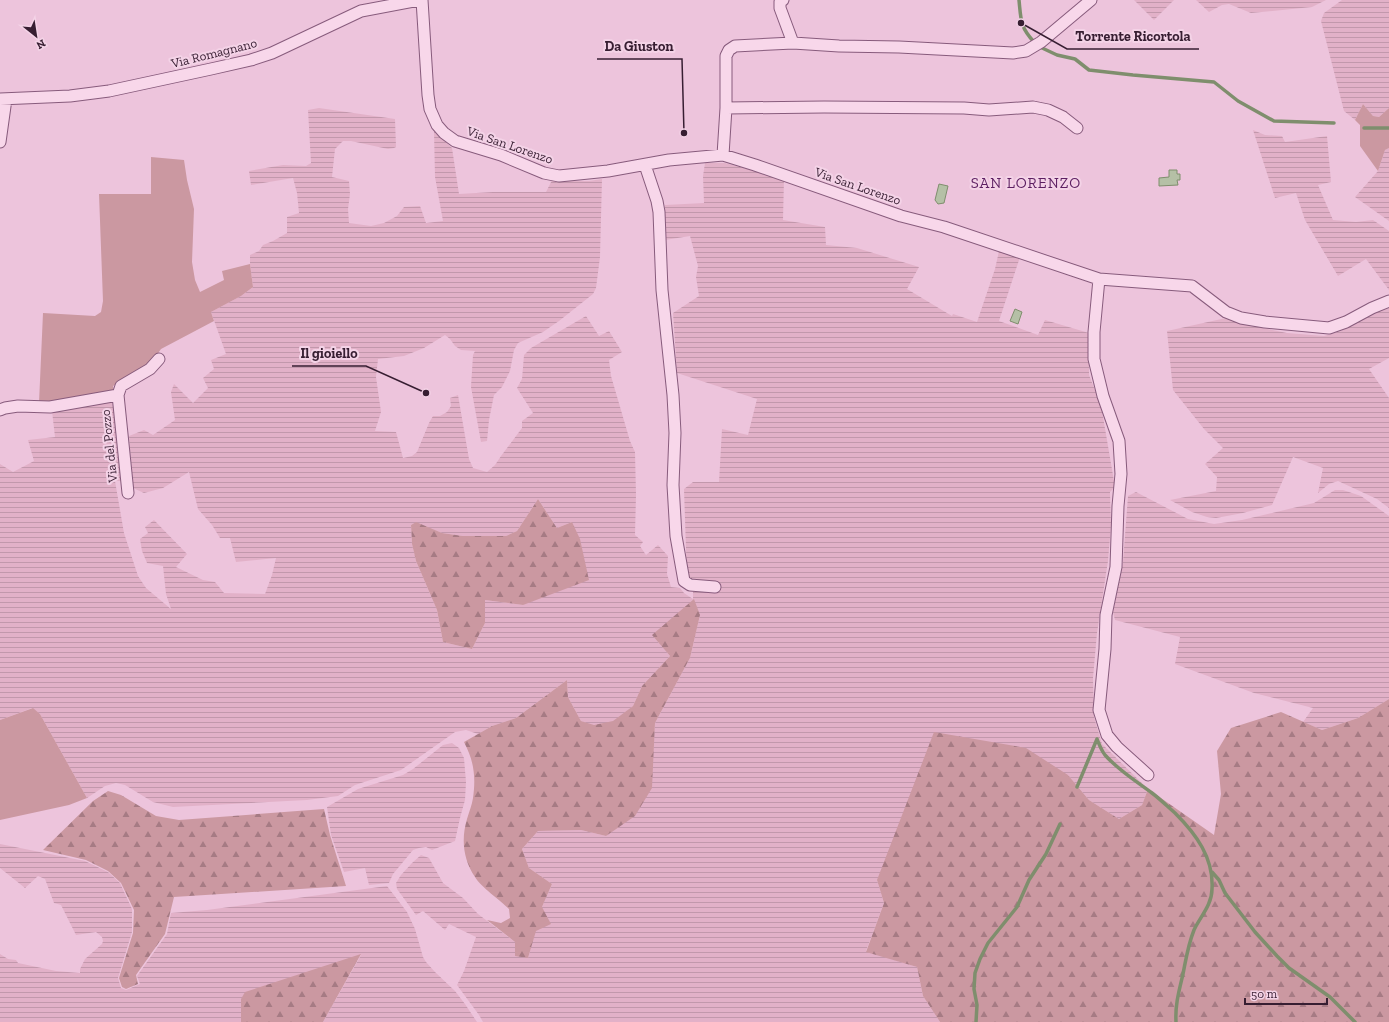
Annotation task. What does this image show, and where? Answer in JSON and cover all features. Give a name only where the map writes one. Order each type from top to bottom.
[{"type":"street","name":"Via Romagnano","points":[[0,142],[3,99],[70,96],[109,92],[231,65],[272,53],[362,11],[421,0]]},
{"type":"street","name":"Via San Lorenzo","points":[[421,0],[428,95],[433,117],[437,125],[444,133],[456,141],[501,155],[544,174],[559,176],[608,171],[669,160],[723,155],[901,216],[944,228],[1099,278],[1192,286],[1226,312],[1241,318],[1265,322],[1329,328],[1346,322],[1389,301]]},
{"type":"street","points":[[783,0],[780,2],[780,8],[793,43]]},
{"type":"street","points":[[723,155],[726,108],[726,56],[729,50],[735,46],[793,43],[810,45],[899,47],[1014,53],[1026,51],[1041,42],[1091,0]]},
{"type":"street","points":[[726,108],[964,108],[988,110],[1033,107],[1048,110],[1063,117],[1077,128]]},
{"type":"street","points":[[645,165],[657,201],[659,212],[662,290],[673,395],[675,433],[673,485],[676,536],[684,581],[690,585],[715,586]]},
{"type":"street","points":[[1099,278],[1094,332],[1094,359],[1103,396],[1119,441],[1121,474],[1118,506],[1116,567],[1106,615],[1105,650],[1099,710],[1107,735],[1117,747],[1148,774]]},
{"type":"street","name":"Via del Pozzo","points":[[128,493],[118,395],[121,386],[150,369],[159,359]]},
{"type":"street","name":"Via del Pozzo","points":[[0,410],[18,406],[50,407],[118,395]]},
{"type":"shaded area","points":[[1134,0],[1174,0],[1154,20]]},
{"type":"shaded area","points":[[1196,0],[1326,0],[1312,7],[1251,13],[1229,4],[1222,5],[1209,12]]},
{"type":"shaded area","points":[[1342,0],[1389,0],[1389,108],[1379,117],[1373,116],[1363,104],[1355,120],[1344,111],[1321,21],[1324,13]]},
{"type":"shaded area","points":[[319,108],[395,119],[396,147],[394,148],[388,149],[351,141],[343,141],[335,149],[332,177],[349,181],[349,223],[371,226],[384,223],[397,216],[404,207],[420,206],[426,223],[443,221],[435,177],[434,131],[452,148],[459,194],[493,192],[546,192],[552,180],[589,181],[602,179],[600,257],[596,288],[593,294],[559,321],[543,332],[518,343],[514,350],[510,371],[502,387],[494,395],[487,441],[481,442],[471,387],[473,355],[475,351],[461,350],[445,335],[424,348],[404,356],[378,359],[376,377],[381,412],[375,431],[396,432],[403,458],[412,456],[417,452],[433,416],[440,416],[447,412],[451,406],[450,398],[458,395],[469,459],[473,468],[487,472],[495,465],[522,428],[522,421],[533,413],[517,388],[522,379],[524,355],[531,348],[586,316],[599,336],[609,331],[622,352],[609,360],[611,376],[630,441],[635,452],[635,535],[643,542],[640,546],[646,555],[658,545],[668,556],[667,574],[671,587],[680,588],[684,593],[693,599],[693,581],[687,579],[684,489],[693,482],[719,482],[722,429],[748,435],[757,399],[677,373],[673,313],[699,296],[696,277],[698,266],[690,236],[665,240],[665,205],[704,203],[703,176],[705,163],[725,163],[784,179],[783,220],[825,227],[826,245],[857,248],[919,267],[907,289],[952,316],[953,314],[977,322],[995,269],[999,251],[1020,257],[999,321],[1038,335],[1045,320],[1089,333],[1089,375],[1101,405],[1115,487],[1110,492],[1111,525],[1108,561],[1097,633],[1093,678],[1094,717],[1102,744],[1148,789],[1142,805],[1119,819],[1089,800],[1068,775],[877,880],[884,903],[866,951],[917,967],[923,996],[940,1022],[483,1022],[457,985],[464,971],[476,937],[449,924],[445,930],[423,911],[416,915],[397,889],[396,883],[412,863],[421,855],[429,858],[443,883],[463,898],[478,914],[515,942],[528,958],[542,907],[552,884],[529,868],[522,849],[538,831],[581,830],[606,836],[651,788],[655,723],[690,658],[700,615],[653,636],[670,656],[642,686],[633,706],[613,722],[594,726],[581,721],[568,697],[567,680],[516,718],[492,726],[478,734],[466,730],[455,732],[401,770],[355,785],[338,796],[307,800],[173,807],[153,802],[125,785],[116,783],[105,786],[87,798],[40,714],[32,708],[0,720],[0,464],[13,472],[34,461],[28,440],[55,437],[52,411],[112,401],[125,481],[115,481],[124,533],[138,576],[146,588],[171,609],[166,594],[163,566],[147,563],[142,551],[140,539],[148,533],[145,527],[154,520],[187,554],[176,567],[203,580],[215,582],[224,593],[265,594],[276,558],[236,562],[230,538],[220,538],[212,525],[198,509],[189,472],[163,488],[144,493],[133,488],[129,436],[144,430],[153,435],[175,420],[171,392],[174,384],[193,403],[208,388],[203,378],[214,369],[211,360],[226,354],[211,312],[241,296],[253,287],[250,255],[259,251],[263,245],[287,233],[287,217],[299,213],[297,193],[293,178],[251,185],[249,171],[283,165],[306,166],[311,163],[308,110]],"holes":[[[538,499],[557,528],[572,522],[523,605],[485,600],[485,623],[472,649],[443,642],[437,610],[416,561],[412,544],[411,525],[415,523],[442,533],[463,536],[506,536],[517,531]]]},
{"type":"shaded area","points":[[1253,130],[1265,135],[1282,136],[1285,142],[1327,136],[1331,182],[1318,185],[1333,220],[1356,222],[1373,220],[1389,231],[1389,290],[1366,259],[1338,276],[1305,220],[1296,193],[1275,198]]},
{"type":"shaded area","points":[[1389,148],[1389,221],[1355,197],[1378,171],[1385,150]]},
{"type":"shaded area","points":[[1169,170],[1177,170],[1177,174],[1180,174],[1180,180],[1177,180],[1178,185],[1159,186],[1159,178],[1169,177]]},
{"type":"shaded area","points":[[939,184],[948,186],[944,203],[938,204],[935,200]]},
{"type":"shaded area","points":[[1389,307],[1389,358],[1369,369],[1389,398],[1389,508],[1377,499],[1338,481],[1329,484],[1318,493],[1323,468],[1293,457],[1272,505],[1243,513],[1216,518],[1207,517],[1192,512],[1170,500],[1216,491],[1217,477],[1205,464],[1223,448],[1204,429],[1173,390],[1167,331],[1226,318],[1239,323],[1287,333],[1324,336],[1341,331],[1370,315]]},
{"type":"shaded area","points":[[1015,309],[1022,312],[1018,324],[1010,321]]},
{"type":"shaded area","points":[[1335,490],[1343,490],[1361,496],[1389,516],[1389,699],[1358,718],[1322,730],[1303,722],[1313,708],[1254,693],[1175,664],[1180,637],[1115,620],[1113,612],[1123,562],[1128,496],[1136,492],[1188,519],[1214,524],[1242,520],[1314,503]]},
{"type":"shaded area","points":[[452,743],[459,748],[464,758],[466,782],[465,800],[455,841],[432,850],[426,847],[413,850],[393,874],[389,883],[369,885],[365,868],[344,872],[331,835],[327,807],[358,789],[403,775],[443,745]]},
{"type":"shaded area","points":[[0,844],[85,861],[108,872],[120,883],[132,909],[132,932],[118,978],[121,988],[126,990],[140,984],[137,976],[167,934],[171,913],[207,910],[387,886],[407,912],[415,929],[423,957],[426,962],[455,991],[477,1022],[323,1022],[361,955],[241,999],[241,1022],[0,1022],[0,954],[8,959],[16,960],[18,963],[56,971],[80,973],[80,969],[85,959],[102,944],[103,941],[102,937],[96,932],[76,935],[61,905],[54,903],[45,879],[38,876],[25,888],[0,868]]},
{"type":"green space","points":[[1363,104],[1373,116],[1379,117],[1389,108],[1389,148],[1385,150],[1378,171],[1360,146],[1360,125],[1355,120]]},
{"type":"green space","points":[[151,157],[184,160],[194,209],[192,262],[195,280],[200,292],[224,280],[222,271],[250,264],[253,287],[241,296],[211,312],[214,321],[161,349],[151,363],[113,386],[114,391],[39,403],[43,313],[95,316],[101,312],[103,301],[99,194],[151,194]]},
{"type":"green space","points":[[538,499],[557,528],[572,522],[580,539],[589,580],[523,605],[485,600],[485,623],[472,649],[443,642],[437,610],[416,561],[412,544],[411,525],[416,522],[442,533],[463,536],[506,536],[517,531]]},
{"type":"green space","points":[[694,599],[700,615],[690,658],[655,723],[652,788],[635,816],[606,836],[581,830],[538,831],[522,849],[529,868],[552,884],[542,907],[551,924],[536,931],[528,958],[515,956],[515,942],[487,920],[501,923],[510,918],[509,909],[478,881],[471,870],[464,849],[465,826],[473,801],[474,783],[472,763],[464,742],[492,726],[516,718],[567,680],[568,697],[581,721],[594,725],[613,721],[633,706],[642,686],[670,656],[652,635]]},
{"type":"green space","points":[[1389,699],[1389,1022],[940,1022],[923,996],[917,967],[866,952],[884,903],[877,880],[934,732],[1026,748],[1068,775],[1089,800],[1119,819],[1142,805],[1148,789],[1214,835],[1221,794],[1217,751],[1231,728],[1281,712],[1322,730],[1358,718]]},
{"type":"green space","points":[[33,708],[40,714],[87,798],[69,805],[0,820],[0,720]]},
{"type":"green space","points":[[108,791],[121,795],[156,816],[179,820],[324,809],[330,835],[346,886],[174,897],[165,934],[136,975],[138,984],[126,989],[122,987],[119,978],[133,933],[134,910],[121,883],[108,871],[86,860],[43,850],[93,801]]},
{"type":"green space","points":[[361,954],[323,1022],[241,1022],[241,999],[245,992]]},
{"type":"waterway","points":[[1019,0],[1022,23],[1029,37],[1034,42]]},
{"type":"waterway","points":[[1040,47],[1057,55],[1075,59],[1089,70],[1214,82],[1238,101],[1274,121],[1334,123]]},
{"type":"waterway","points":[[1364,128],[1389,128]]},
{"type":"waterway","points":[[1097,739],[1102,751],[1110,760],[1158,798],[1183,821],[1202,847],[1210,867],[1212,878],[1210,900],[1194,930],[1190,941],[1178,998],[1176,1022]]},
{"type":"waterway","points":[[1077,787],[1097,739]]},
{"type":"waterway","points":[[976,1022],[977,1005],[974,989],[975,973],[980,959],[988,943],[1017,907],[1029,880],[1046,854],[1060,824]]},
{"type":"waterway","points":[[1212,872],[1219,880],[1225,893],[1255,932],[1277,956],[1289,968],[1330,997],[1355,1022]]},
{"type":"place","name":"Torrente Ricortola","points":[[1021,23]]},
{"type":"place","name":"Da Giuston","points":[[684,133]]},
{"type":"place","name":"Il gioiello","points":[[426,393]]},
{"type":"district","name":"SAN LORENZO","points":[[1026,183]]}]
